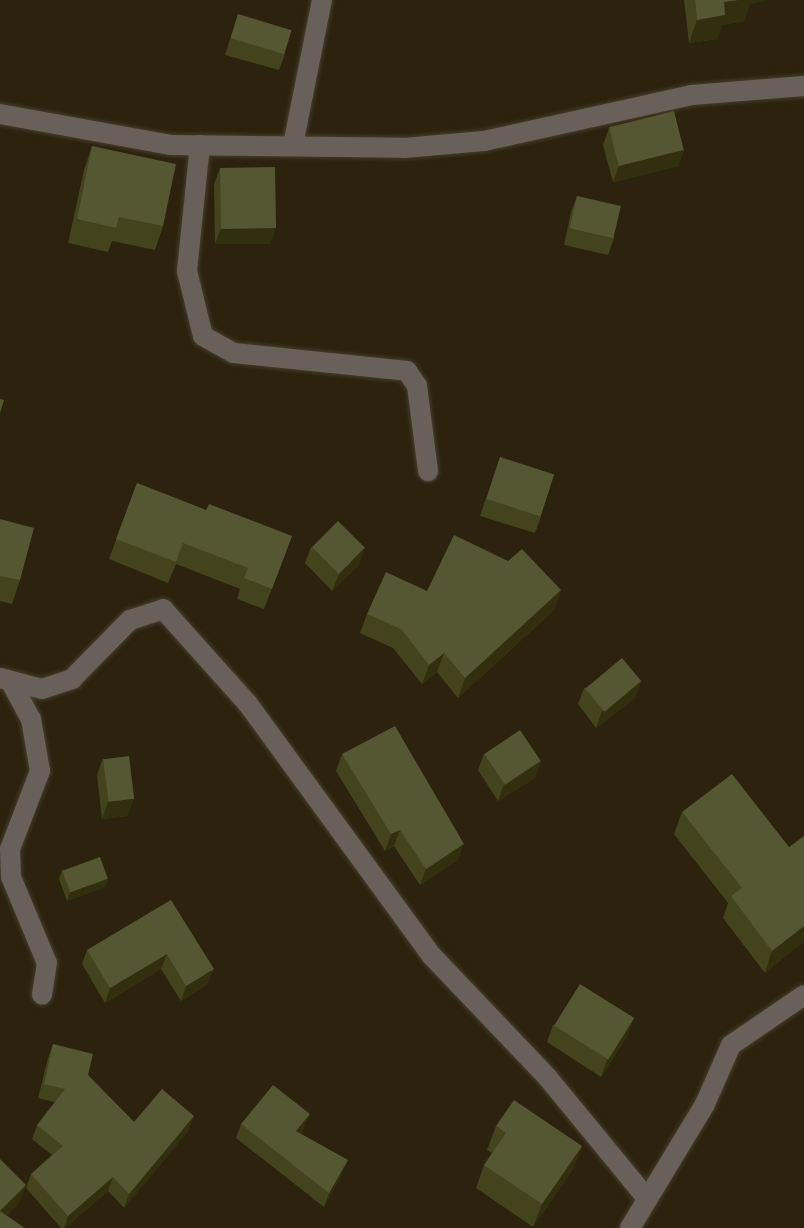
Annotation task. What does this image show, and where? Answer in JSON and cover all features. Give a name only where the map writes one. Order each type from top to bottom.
[{"type":"street","points":[[293,145],[322,0]]},
{"type":"street","points":[[0,114],[200,145],[454,146],[692,95],[804,86]]},
{"type":"street","points":[[200,145],[187,271],[203,336],[234,353],[407,371],[417,386],[428,471]]},
{"type":"street","points":[[6,681],[42,689],[72,679],[130,620],[147,610],[171,616],[248,704],[432,956],[548,1078],[644,1195]]},
{"type":"street","points":[[6,681],[31,719],[40,771],[10,849],[11,877],[47,963],[42,995]]},
{"type":"street","points":[[630,1228],[644,1195],[676,1156],[731,1045],[804,995]]},
{"type":"building","points":[[695,0],[738,0],[724,2],[725,15],[697,20]]},
{"type":"building","points":[[238,14],[292,30],[284,54],[231,38]]},
{"type":"building","points":[[674,111],[684,150],[619,166],[609,127]]},
{"type":"building","points":[[92,146],[176,164],[163,226],[119,217],[116,228],[77,219]]},
{"type":"building","points":[[275,167],[276,228],[221,229],[220,168]]},
{"type":"building","points":[[577,196],[621,206],[613,238],[570,228]]},
{"type":"building","points":[[500,457],[554,475],[541,516],[486,499]]},
{"type":"building","points":[[137,483],[206,510],[209,504],[292,536],[272,589],[244,578],[248,568],[183,543],[176,562],[116,539]]},
{"type":"building","points":[[0,519],[34,528],[20,580],[0,576]]},
{"type":"building","points":[[338,521],[365,548],[339,574],[312,547]]},
{"type":"building","points":[[454,535],[508,561],[522,549],[561,590],[465,678],[444,653],[429,665],[401,629],[367,614],[386,572],[427,591]]},
{"type":"building","points":[[622,658],[641,681],[605,712],[585,689]]},
{"type":"building","points":[[395,726],[464,844],[426,869],[400,830],[391,834],[342,754]]},
{"type":"building","points":[[520,730],[541,761],[505,785],[484,754]]},
{"type":"building","points":[[129,756],[134,799],[108,802],[103,759]]},
{"type":"building","points":[[732,774],[789,847],[804,836],[804,926],[772,951],[731,896],[742,888],[682,812]]},
{"type":"building","points":[[100,857],[108,879],[70,892],[62,871]]},
{"type":"building","points":[[171,900],[214,969],[186,986],[167,954],[110,988],[87,950]]},
{"type":"building","points":[[580,984],[634,1018],[608,1059],[554,1026]]},
{"type":"building","points":[[53,1044],[93,1054],[88,1075],[134,1122],[162,1089],[194,1116],[129,1194],[113,1177],[68,1216],[31,1174],[63,1146],[37,1125],[65,1089],[44,1084]]},
{"type":"building","points":[[273,1085],[310,1114],[296,1131],[348,1160],[329,1193],[241,1124]]},
{"type":"building","points":[[514,1100],[582,1146],[542,1204],[484,1165],[506,1133],[496,1126]]},
{"type":"building","points":[[0,1159],[26,1185],[0,1211]]},
{"type":"building","points":[[0,1211],[25,1228],[0,1228]]}]
